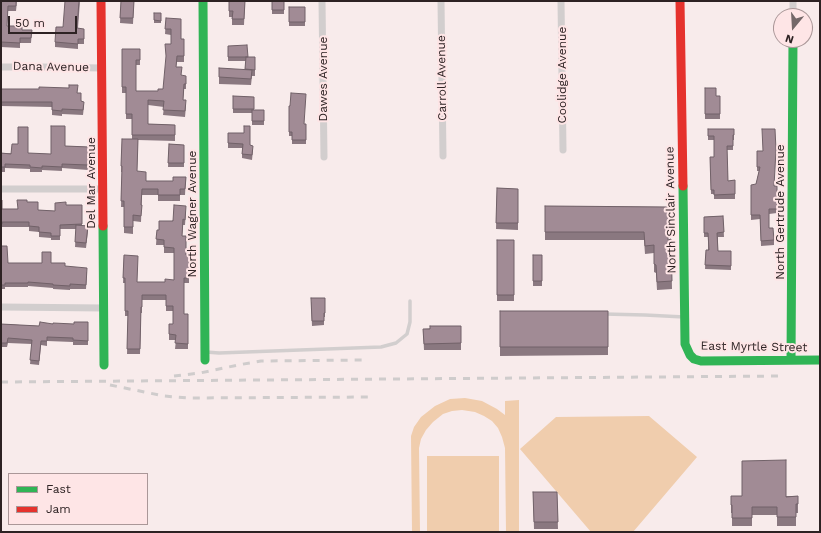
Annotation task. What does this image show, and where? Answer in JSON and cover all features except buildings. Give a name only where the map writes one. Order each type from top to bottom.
[{"type":"street","name":"Del Mar Avenue","points":[[101,1],[104,365]]},
{"type":"street","name":"North Wagner Avenue","points":[[203,1],[205,356]]},
{"type":"street","name":"Dawes Avenue","points":[[322,1],[324,157]]},
{"type":"street","name":"Carroll Avenue","points":[[441,1],[443,156]]},
{"type":"street","name":"Coolidge Avenue","points":[[561,1],[562,150]]},
{"type":"street","name":"North Sinclair Avenue","points":[[680,1],[685,344],[690,355]]},
{"type":"street","name":"North Gertrude Avenue","points":[[791,360],[793,48]]},
{"type":"street","name":"Dana Avenue","points":[[1,67],[102,68]]},
{"type":"street","points":[[1,189],[103,189]]},
{"type":"street","points":[[1,308],[104,308]]},
{"type":"street","name":"East Myrtle Street","points":[[690,355],[694,359],[702,361],[820,360]]},
{"type":"lane","points":[[205,356],[219,353],[381,347],[396,343],[407,334],[410,322],[410,301]]},
{"type":"lane","points":[[599,314],[685,317]]},
{"type":"shaded area","points":[[465,398],[482,401],[505,415],[505,401],[519,400],[519,532],[506,532],[505,448],[498,428],[492,421],[484,416],[475,412],[462,410],[443,414],[433,422],[421,439],[419,448],[420,532],[412,532],[411,436],[414,427],[421,417],[435,406],[450,399]]},
{"type":"shaded area","points":[[649,416],[697,457],[633,532],[591,532],[520,449],[556,417]]},
{"type":"shaded area","points":[[427,456],[499,456],[499,532],[427,532]]},
{"type":"railway","points":[[174,376],[200,373],[261,361],[363,360]]},
{"type":"railway","points":[[1,382],[782,376]]},
{"type":"railway","points":[[110,385],[164,396],[188,398],[370,397]]},
{"type":"traffic: fast","points":[[203,1],[205,360]]},
{"type":"traffic: fast","points":[[791,360],[793,48]]},
{"type":"traffic: fast","points":[[683,186],[685,344],[690,355],[694,359],[701,361],[820,360]]},
{"type":"traffic: fast","points":[[103,226],[104,365]]},
{"type":"traffic: jam","points":[[101,1],[103,226]]},
{"type":"traffic: jam","points":[[680,1],[683,186]]}]
